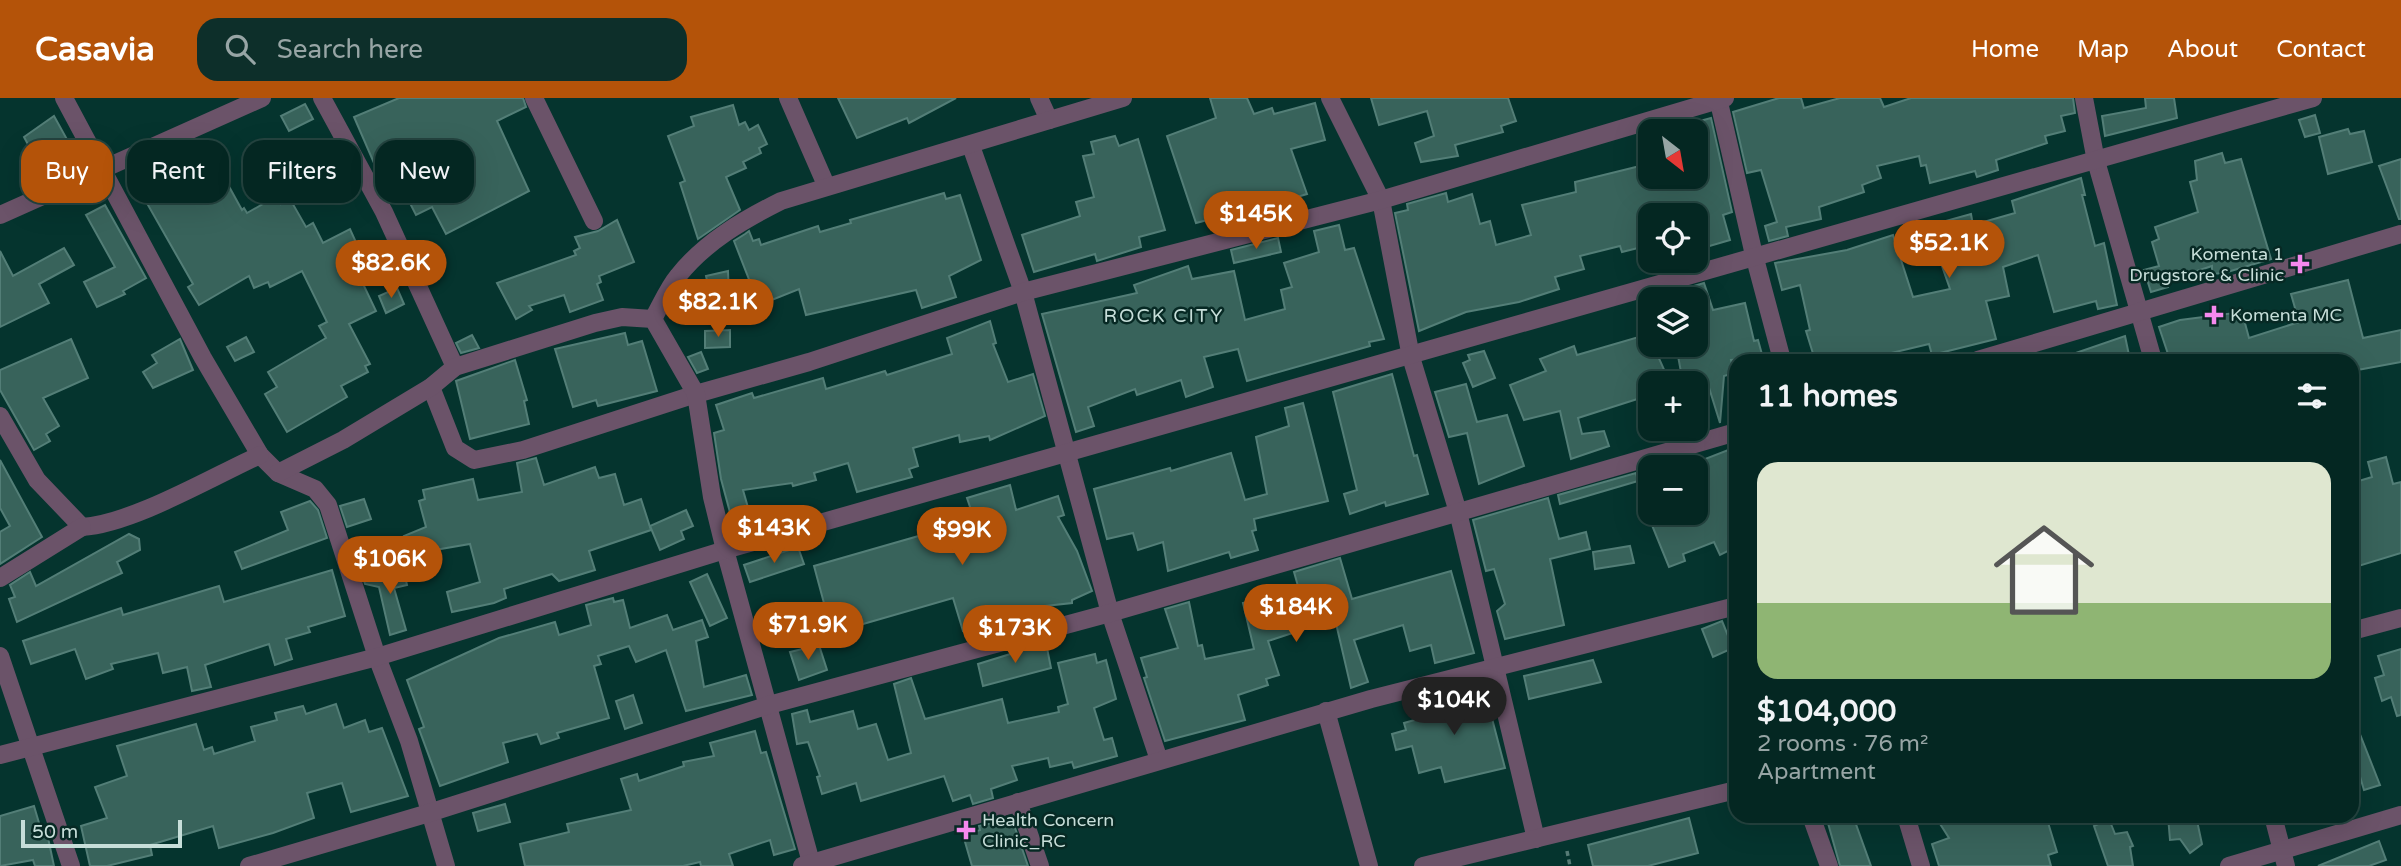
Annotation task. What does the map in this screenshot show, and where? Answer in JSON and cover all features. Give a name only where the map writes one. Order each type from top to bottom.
[{"type":"street","points":[[64,98],[87,140]]},
{"type":"street","points":[[113,165],[262,98]]},
{"type":"street","points":[[322,98],[384,212],[455,367]]},
{"type":"street","points":[[534,98],[594,221]]},
{"type":"street","points":[[788,98],[826,185]]},
{"type":"street","points":[[1039,98],[1049,120]]},
{"type":"street","points":[[653,319],[678,276],[713,242],[746,219],[781,201],[826,185],[971,146],[1123,98]]},
{"type":"street","points":[[1330,98],[1381,200],[1411,357],[1458,512],[1536,839]]},
{"type":"street","points":[[2084,98],[2096,161],[2151,354]]},
{"type":"street","points":[[0,755],[377,657],[725,550],[1411,357],[1754,255],[2313,98]]},
{"type":"street","points":[[431,387],[455,448],[474,460],[523,450],[696,394],[809,362],[1023,292],[1381,200],[1721,99],[1754,255],[1780,354]]},
{"type":"street","points":[[971,146],[1023,292],[1110,613],[1159,760]]},
{"type":"street","points":[[113,189],[204,358],[260,455],[278,473],[315,489],[328,505],[377,657],[409,741],[446,866]]},
{"type":"street","points":[[0,215],[27,203]]},
{"type":"street","points":[[1998,354],[2401,234]]},
{"type":"street","points":[[278,473],[343,440],[431,387],[455,367],[595,323],[622,317],[653,319]]},
{"type":"street","points":[[653,319],[696,394],[712,497],[769,705],[808,865],[1326,711],[1729,608]]},
{"type":"street","points":[[0,416],[37,480],[82,527]]},
{"type":"street","points":[[249,866],[429,813],[769,705],[1110,613],[1729,434]]},
{"type":"street","points":[[0,578],[82,527],[102,526],[127,517],[260,455]]},
{"type":"street","points":[[2359,629],[2401,618]]},
{"type":"street","points":[[0,656],[71,866]]},
{"type":"street","points":[[1326,711],[1369,866]]},
{"type":"street","points":[[1423,866],[1460,861],[1536,839],[1729,792]]},
{"type":"street","points":[[1018,802],[1040,866]]},
{"type":"street","points":[[2229,866],[2284,858],[2401,815]]},
{"type":"street","points":[[1814,823],[1829,866]]},
{"type":"street","points":[[1908,823],[1920,866]]},
{"type":"street","points":[[2275,823],[2284,858]]},
{"type":"building","points":[[399,98],[523,98],[526,107],[497,121],[529,191],[446,234],[432,207],[416,215],[410,203],[474,203],[474,140],[375,140],[375,165],[354,117]]},
{"type":"building","points":[[838,98],[956,98],[909,123],[907,118],[857,138]]},
{"type":"building","points":[[1210,98],[1247,98],[1254,114],[1272,108],[1274,114],[1315,103],[1325,140],[1291,149],[1307,194],[1263,207],[1260,194],[1212,210],[1215,218],[1196,223],[1167,136],[1216,118]]},
{"type":"building","points":[[1371,98],[1508,98],[1516,121],[1501,126],[1503,132],[1455,145],[1458,156],[1421,162],[1415,143],[1434,136],[1427,111],[1379,125]]},
{"type":"building","points":[[1779,98],[1801,98],[1804,108],[1840,98],[1880,98],[1884,107],[1911,98],[2073,98],[2075,113],[2061,116],[2065,131],[2045,136],[2047,143],[1996,160],[1998,170],[1977,177],[1975,171],[1930,183],[1926,165],[1921,166],[1919,156],[1877,166],[1881,178],[1862,185],[1864,192],[1819,207],[1821,219],[1786,227],[1788,236],[1769,241],[1765,226],[1777,222],[1761,170],[1747,173],[1733,112]]},
{"type":"building","points":[[2145,98],[2174,98],[2177,118],[2105,136],[2102,116],[2146,108]]},
{"type":"building","points":[[305,104],[313,119],[289,131],[281,116]]},
{"type":"building","points":[[733,105],[739,125],[745,122],[749,130],[758,125],[767,144],[759,148],[761,153],[743,162],[746,168],[726,177],[740,210],[698,239],[680,183],[685,181],[668,136],[694,126],[691,117]]},
{"type":"building","points":[[2315,115],[2320,133],[2305,137],[2299,120]]},
{"type":"building","points":[[54,116],[67,140],[26,140],[24,137]]},
{"type":"building","points":[[1711,118],[1732,212],[1723,215],[1730,240],[1708,246],[1708,203],[1638,203],[1638,248],[1622,252],[1620,246],[1580,256],[1584,269],[1555,277],[1559,289],[1519,302],[1466,312],[1419,331],[1395,213],[1408,210],[1407,204],[1446,193],[1448,202],[1472,194],[1480,224],[1490,221],[1496,245],[1531,235],[1522,205],[1576,192],[1575,182],[1638,166],[1638,189],[1708,189],[1707,119]]},
{"type":"building","points":[[2348,129],[2350,134],[2364,131],[2372,162],[2328,174],[2319,137]]},
{"type":"building","points":[[1115,136],[1119,146],[1138,139],[1165,230],[1139,237],[1141,247],[1097,261],[1095,254],[1034,272],[1022,235],[1080,216],[1076,202],[1094,197],[1083,156],[1094,154],[1091,142]]},
{"type":"building","points":[[2222,153],[2225,163],[2241,159],[2271,259],[2224,273],[2212,274],[2212,266],[2167,281],[2168,287],[2151,292],[2144,270],[2159,266],[2152,242],[2159,239],[2155,227],[2198,212],[2190,182],[2197,180],[2195,161]]},
{"type":"building","points":[[2401,159],[2401,219],[2399,219],[2379,166]]},
{"type":"building","points":[[2081,178],[2085,195],[2082,195],[2095,246],[2104,243],[2117,305],[2098,309],[2096,301],[2054,312],[2038,255],[2003,267],[2009,296],[1986,301],[1996,339],[1936,354],[1932,354],[1929,344],[1887,354],[1813,354],[1806,331],[1810,330],[1800,285],[1782,290],[1775,263],[1847,250],[1893,235],[1913,297],[1950,289],[1928,226],[1971,214],[1973,225],[2015,213],[2012,201]]},
{"type":"building","points":[[229,186],[242,210],[244,208],[247,213],[265,203],[292,203],[306,227],[313,223],[323,243],[350,229],[364,260],[354,265],[376,311],[349,324],[370,364],[365,366],[368,372],[341,386],[347,397],[287,432],[265,394],[277,387],[268,372],[326,338],[319,326],[327,322],[302,271],[270,287],[268,282],[254,288],[249,276],[199,305],[188,287],[193,284],[147,203],[229,203]]},
{"type":"building","points":[[944,193],[946,199],[960,195],[981,260],[949,276],[956,297],[922,308],[916,290],[806,315],[799,289],[759,305],[734,241],[749,231],[753,241],[759,239],[761,245],[818,226],[820,232],[851,223],[850,220]]},
{"type":"building","points":[[105,205],[146,278],[123,291],[125,294],[97,307],[84,282],[115,267],[86,215]]},
{"type":"building","points":[[617,220],[634,262],[599,276],[601,282],[597,284],[603,300],[570,312],[564,295],[529,306],[532,310],[516,319],[497,283],[576,255],[574,251],[580,248],[575,237],[598,231]]},
{"type":"building","points":[[1339,225],[1345,250],[1354,248],[1384,339],[1369,342],[1370,346],[1247,381],[1238,349],[1204,357],[1213,387],[1186,397],[1181,380],[1137,395],[1135,389],[1088,407],[1094,426],[1076,432],[1042,314],[1137,293],[1134,285],[1188,266],[1192,279],[1234,271],[1245,320],[1285,309],[1281,290],[1292,287],[1284,263],[1319,252],[1314,231]]},
{"type":"building","points":[[1278,238],[1281,252],[1234,263],[1231,250]]},
{"type":"building","points":[[64,248],[74,265],[39,284],[49,303],[0,327],[0,251],[13,276]]},
{"type":"building","points":[[728,271],[729,298],[712,303],[706,276]]},
{"type":"building","points":[[2348,280],[2363,338],[2401,330],[2401,362],[2359,370],[2359,354],[2168,354],[2159,327],[2180,320],[2242,312],[2249,338],[2299,322],[2291,294]]},
{"type":"building","points":[[397,288],[404,304],[386,313],[379,296]]},
{"type":"building","points":[[1708,295],[1713,310],[1745,303],[1754,341],[1758,340],[1762,354],[1729,354],[1729,374],[1724,376],[1720,423],[1708,384],[1708,371],[1681,371],[1678,357],[1708,357]]},
{"type":"building","points":[[990,321],[996,343],[993,344],[1008,382],[1033,374],[1045,416],[990,440],[989,436],[960,442],[959,435],[913,448],[918,466],[909,469],[912,477],[857,492],[848,463],[814,473],[816,480],[793,486],[792,483],[743,490],[753,525],[735,531],[721,479],[714,433],[724,430],[716,405],[752,393],[754,398],[823,378],[826,389],[885,371],[887,375],[952,354],[947,338]]},
{"type":"building","points":[[730,330],[730,347],[705,348],[705,331]]},
{"type":"building","points":[[625,333],[628,345],[642,341],[657,391],[598,406],[596,400],[573,407],[555,349]]},
{"type":"building","points":[[472,335],[479,348],[461,353],[456,343]]},
{"type":"building","points":[[2125,336],[2129,354],[2073,354]]},
{"type":"building","points":[[246,337],[254,352],[235,361],[227,347]]},
{"type":"building","points":[[1638,337],[1638,357],[1658,357],[1665,371],[1638,371],[1638,399],[1578,418],[1582,434],[1604,431],[1609,446],[1571,459],[1560,411],[1524,420],[1510,385],[1546,371],[1540,359],[1574,346],[1577,355]]},
{"type":"building","points":[[71,339],[88,378],[43,398],[59,426],[46,434],[50,441],[34,450],[0,390],[0,370]]},
{"type":"building","points":[[180,339],[193,370],[153,388],[143,372],[157,363],[152,355]]},
{"type":"building","points":[[1484,351],[1495,378],[1473,387],[1463,363],[1470,360],[1468,355]]},
{"type":"building","points":[[701,352],[708,369],[697,373],[688,357]]},
{"type":"building","points":[[515,360],[527,400],[524,401],[529,424],[470,439],[456,381]]},
{"type":"building","points":[[1392,374],[1414,456],[1417,455],[1428,494],[1386,506],[1385,502],[1350,514],[1344,494],[1357,490],[1333,392]]},
{"type":"building","points":[[1466,384],[1477,422],[1507,415],[1524,466],[1479,484],[1467,433],[1449,437],[1435,392]]},
{"type":"building","points":[[1303,403],[1328,501],[1254,519],[1256,530],[1252,531],[1258,550],[1231,558],[1229,552],[1168,571],[1163,542],[1138,550],[1133,533],[1107,539],[1094,489],[1170,468],[1171,471],[1231,453],[1245,500],[1267,494],[1256,437],[1289,426],[1285,408]]},
{"type":"building","points":[[1729,450],[1729,550],[1720,555],[1714,542],[1683,554],[1685,561],[1669,567],[1652,525],[1708,525],[1708,458]]},
{"type":"building","points":[[2386,457],[2393,484],[2401,482],[2401,553],[2359,566],[2359,481],[2372,477],[2368,462]]},
{"type":"building","points":[[536,458],[544,485],[595,467],[599,478],[615,474],[624,505],[641,499],[651,530],[589,551],[595,570],[559,581],[552,574],[504,589],[506,598],[494,603],[452,612],[447,592],[480,582],[470,544],[435,550],[414,559],[404,536],[426,527],[419,501],[425,499],[423,490],[473,479],[478,500],[522,492],[517,463]]},
{"type":"building","points":[[0,460],[42,537],[0,564],[0,532],[10,526],[0,508]]},
{"type":"building","points":[[1636,473],[1638,481],[1560,504],[1558,495]]},
{"type":"building","points":[[1010,485],[1016,510],[1058,496],[1064,515],[1058,517],[1077,551],[1092,591],[1072,600],[1072,603],[1036,607],[963,631],[953,598],[832,633],[814,566],[922,535],[920,525],[971,510],[967,498]]},
{"type":"building","points":[[1548,498],[1559,539],[1586,532],[1590,549],[1550,559],[1564,625],[1505,639],[1497,611],[1505,604],[1494,569],[1486,571],[1473,520]]},
{"type":"building","points":[[364,499],[371,519],[347,527],[340,506]]},
{"type":"building","points":[[310,501],[318,510],[327,538],[242,569],[235,552],[288,530],[281,512]]},
{"type":"building","points":[[686,510],[693,526],[681,531],[684,539],[660,550],[650,526]]},
{"type":"building","points":[[129,534],[139,539],[140,550],[117,562],[122,573],[17,622],[9,599],[15,597],[10,585],[30,572],[36,586]]},
{"type":"building","points":[[1630,546],[1634,563],[1595,569],[1593,552]]},
{"type":"building","points":[[798,547],[804,564],[750,582],[744,565]]},
{"type":"building","points":[[1340,558],[1352,599],[1451,571],[1474,653],[1435,663],[1431,645],[1410,651],[1403,625],[1354,640],[1368,682],[1351,688],[1335,619],[1268,641],[1279,675],[1266,679],[1268,685],[1238,695],[1245,720],[1165,741],[1144,678],[1147,677],[1141,658],[1178,648],[1165,609],[1189,602],[1198,646],[1202,645],[1205,659],[1254,649],[1243,603],[1256,600],[1263,624],[1305,611],[1294,572]]},
{"type":"building","points":[[403,567],[407,585],[394,588],[406,630],[390,635],[379,587],[365,584],[363,577]]},
{"type":"building","points":[[332,570],[345,616],[308,627],[310,632],[286,639],[292,659],[275,665],[269,644],[205,665],[211,687],[192,691],[187,667],[163,673],[158,653],[111,664],[113,669],[86,679],[75,649],[31,664],[23,641],[121,608],[123,615],[219,586],[224,602]]},
{"type":"building","points":[[707,574],[727,618],[710,626],[690,582]]},
{"type":"building","points":[[613,598],[614,602],[623,600],[630,628],[667,615],[673,630],[702,620],[708,637],[696,641],[704,687],[746,675],[752,695],[686,711],[666,650],[636,662],[629,646],[598,656],[601,664],[594,666],[609,718],[557,733],[559,738],[541,744],[537,734],[503,743],[508,762],[440,786],[419,729],[424,727],[407,680],[499,638],[555,622],[559,635],[591,625],[586,605]]},
{"type":"building","points":[[1722,621],[1729,638],[1729,650],[1713,657],[1702,629]]},
{"type":"building","points":[[1046,643],[1051,668],[983,686],[978,664]]},
{"type":"building","points":[[819,645],[827,670],[799,680],[790,652]]},
{"type":"building","points":[[2401,649],[2401,715],[2397,716],[2391,697],[2382,701],[2375,678],[2384,675],[2378,656]]},
{"type":"building","points":[[1095,654],[1097,663],[1106,660],[1116,699],[1094,708],[1104,740],[1112,738],[1117,756],[1074,768],[1072,762],[1050,767],[1048,758],[1012,766],[1017,780],[991,789],[993,798],[973,804],[970,795],[953,801],[944,776],[861,801],[856,783],[822,794],[817,777],[820,776],[808,742],[797,744],[792,714],[807,710],[810,722],[853,711],[858,729],[876,724],[888,760],[911,753],[894,684],[911,678],[925,719],[1002,699],[1008,723],[1059,712],[1058,707],[1068,704],[1058,663]]},
{"type":"building","points":[[1593,660],[1601,682],[1529,699],[1524,676]]},
{"type":"building","points":[[1484,688],[1505,768],[1445,782],[1441,767],[1419,773],[1412,746],[1396,750],[1392,734],[1406,730],[1404,723],[1418,719],[1414,708]]},
{"type":"building","points":[[633,695],[642,723],[625,729],[616,701]]},
{"type":"building","points":[[336,704],[344,728],[365,720],[369,732],[382,728],[408,796],[351,812],[342,783],[307,793],[314,818],[273,833],[219,848],[213,826],[150,845],[152,855],[107,866],[90,866],[81,826],[107,818],[95,787],[127,776],[117,746],[196,724],[204,750],[212,747],[214,754],[255,741],[251,727],[277,720],[275,713],[303,706],[306,714]]},
{"type":"building","points":[[755,731],[761,753],[766,752],[795,849],[774,855],[770,840],[729,854],[733,866],[701,866],[700,862],[683,866],[525,866],[520,844],[569,832],[567,824],[631,810],[621,779],[637,774],[639,781],[684,766],[683,762],[714,756],[710,743]]},
{"type":"building","points":[[2359,732],[2380,785],[2364,790],[2359,773]]},
{"type":"building","points":[[505,804],[510,822],[478,831],[473,813]]},
{"type":"building","points":[[34,806],[42,833],[47,833],[54,866],[35,866],[33,860],[0,866],[0,816]]},
{"type":"building","points":[[1689,818],[1698,853],[1648,866],[1593,866],[1588,845]]},
{"type":"building","points":[[1012,819],[1028,866],[972,866],[963,835],[980,830],[979,826]]},
{"type":"building","points":[[1828,823],[1856,823],[1871,866],[1840,866]]},
{"type":"building","points":[[1939,823],[2048,823],[2057,852],[2048,855],[2051,866],[1939,866],[1932,844],[1949,838]]},
{"type":"building","points":[[2111,823],[2115,834],[2127,832],[2133,846],[2130,847],[2133,866],[2108,866],[2094,826]]},
{"type":"building","points":[[2169,823],[2198,823],[2202,844],[2190,853],[2180,839],[2170,840]]},
{"type":"building","points":[[2379,841],[2386,860],[2369,866],[2318,866]]},
{"type":"place","name":"Komenta 1 Drugstore & Clinic","points":[[2300,264]]},
{"type":"place","name":"Komenta MC","points":[[2214,315]]},
{"type":"place","name":"Health Concern Clinic_RC","points":[[966,830]]},
{"type":"district","name":"ROCK CITY","points":[[1164,316]]}]
